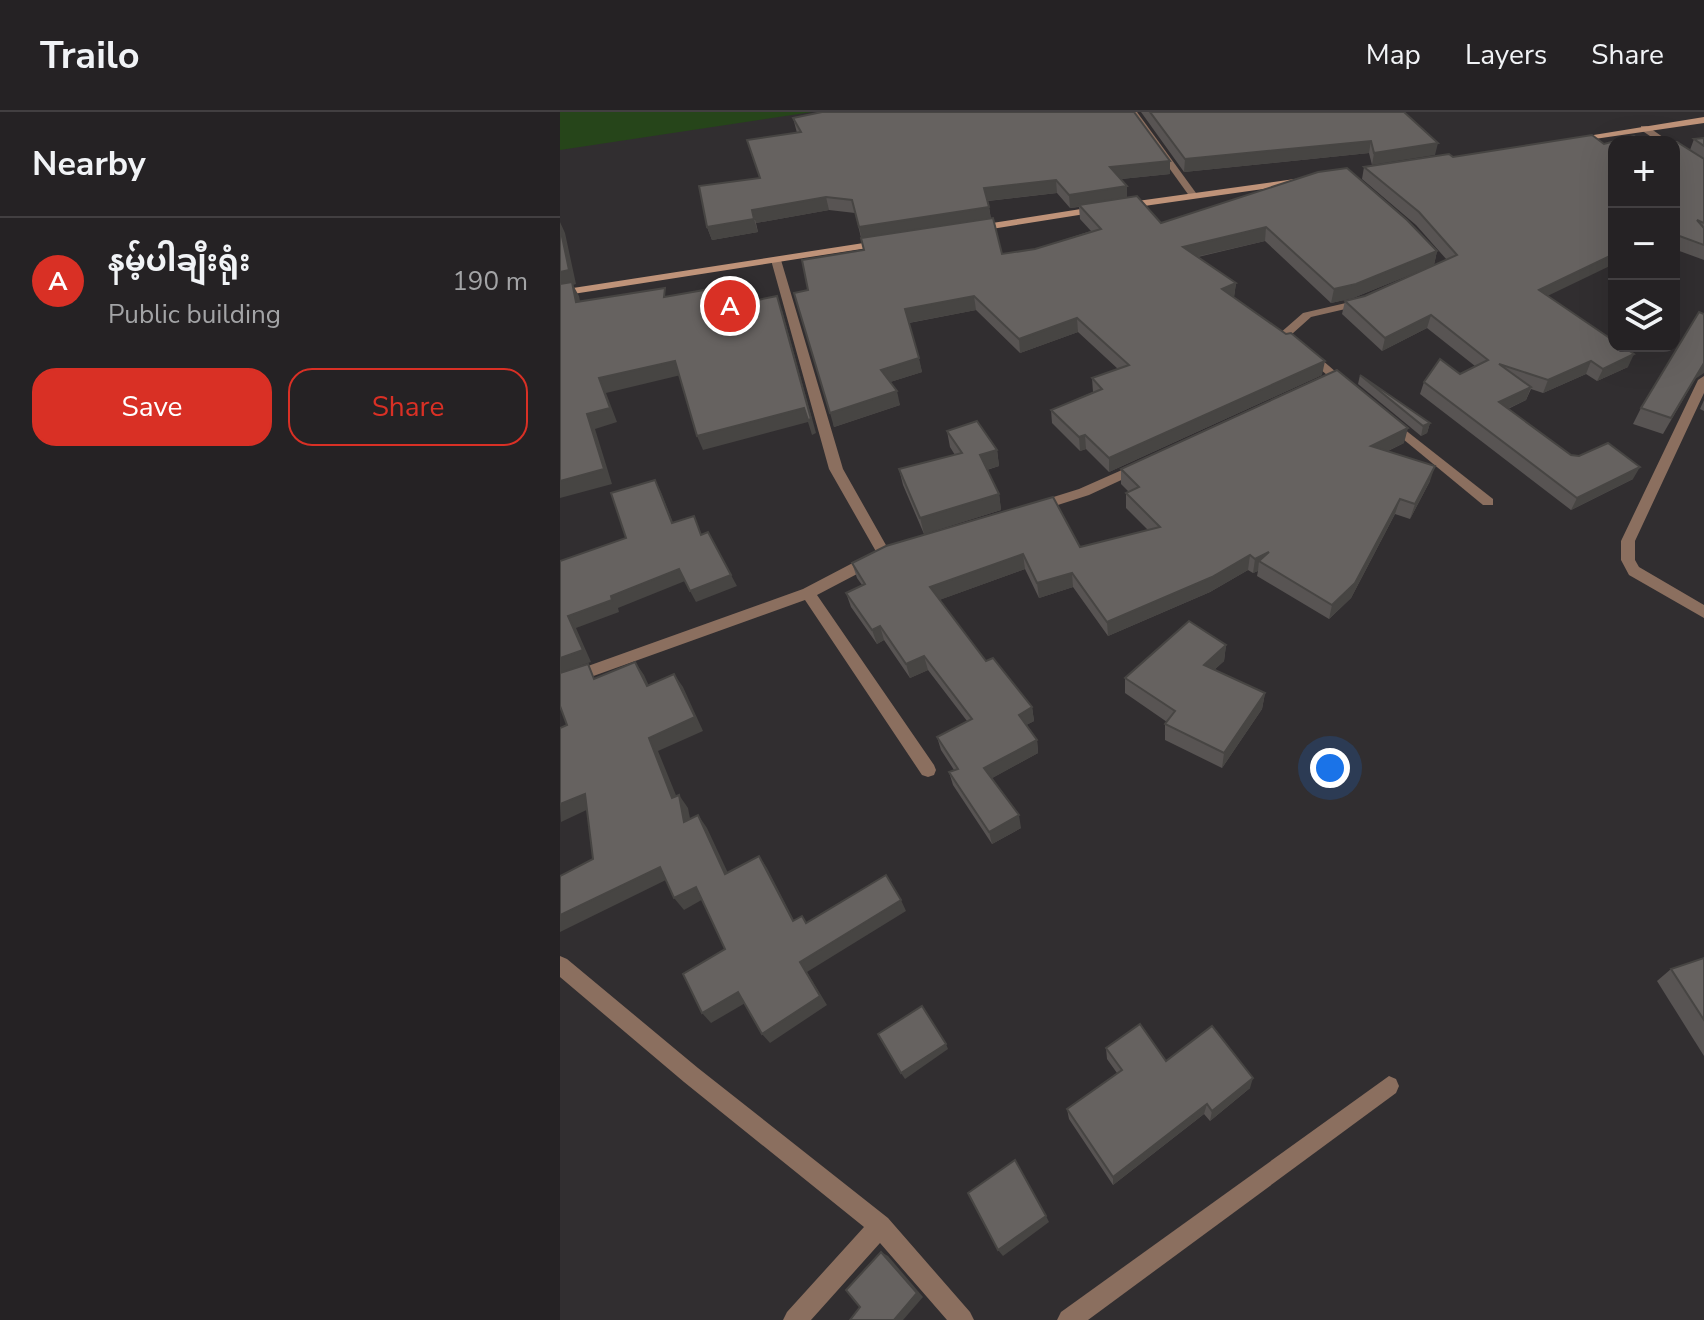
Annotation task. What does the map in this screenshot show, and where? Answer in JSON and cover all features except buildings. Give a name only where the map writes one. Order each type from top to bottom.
[{"type":"main road","points":[[1566,140],[1704,120]]},
{"type":"main road","points":[[961,231],[1316,179]]},
{"type":"main road","points":[[560,293],[899,241]]},
{"type":"street","points":[[1133,112],[1193,195]]},
{"type":"street","points":[[1644,128],[1656,136]]},
{"type":"street","points":[[560,682],[808,593],[891,551],[836,469],[776,260]]},
{"type":"street","points":[[1358,396],[1328,381],[1285,334],[1307,315],[1372,298]]},
{"type":"street","points":[[1704,380],[1628,541],[1628,560],[1634,571],[1704,612]]},
{"type":"street","points":[[1382,416],[1488,502]]},
{"type":"street","points":[[1027,510],[1084,492],[1153,460]]},
{"type":"street","points":[[808,593],[928,770]]},
{"type":"street","points":[[560,965],[691,1075],[880,1226],[962,1320]]},
{"type":"street","points":[[1069,1320],[1389,1086]]},
{"type":"street","points":[[795,1320],[880,1226]]},
{"type":"green space","points":[[560,112],[812,112],[560,150]]},
{"type":"place","name":"နမ့်ပါချီးရုံး","points":[[730,306]]}]
